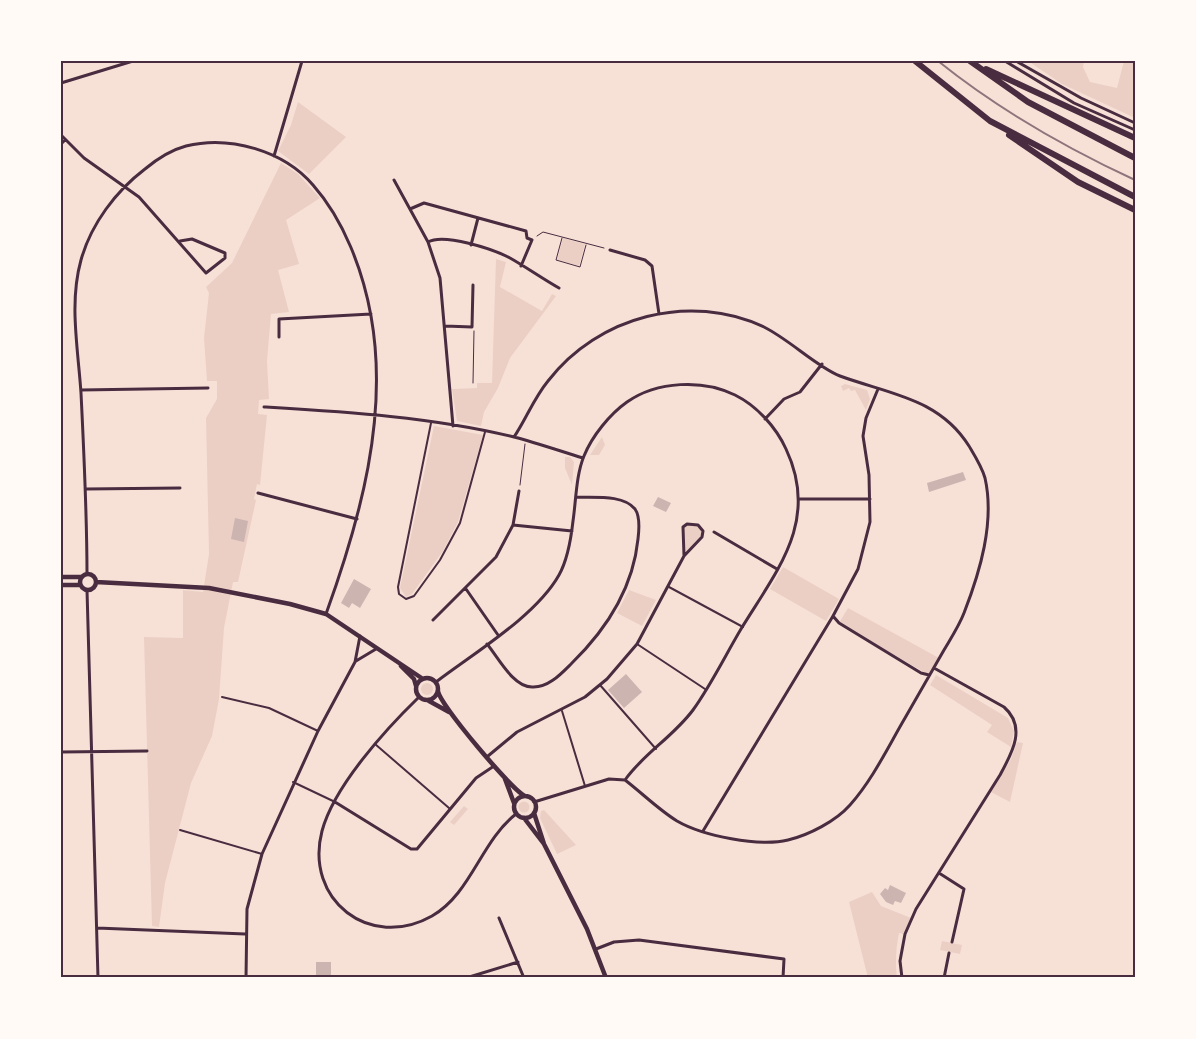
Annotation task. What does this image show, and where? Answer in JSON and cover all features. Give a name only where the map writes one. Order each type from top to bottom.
[{"type":"highway","points":[[915,61],[1030,151],[1078,182],[1135,210]]},
{"type":"highway","points":[[971,62],[1135,138]]},
{"type":"highway","points":[[971,62],[1036,106],[1135,158]]},
{"type":"highway","points":[[990,121],[1135,197]]},
{"type":"street","points":[[61,83],[133,61]]},
{"type":"street","points":[[274,156],[302,61]]},
{"type":"street","points":[[1005,61],[1074,103],[1135,130]]},
{"type":"street","points":[[1016,61],[1081,98],[1135,122]]},
{"type":"street","points":[[61,135],[84,158],[144,202],[180,241],[206,274],[225,258],[224,253],[192,239],[180,241]]},
{"type":"street","points":[[61,144],[65,140]]},
{"type":"street","points":[[80,585],[84,575],[86,489],[81,390],[74,316],[82,259],[99,220],[124,186],[161,156],[185,146],[209,142],[231,143],[274,156],[307,179],[326,203],[342,229],[358,267],[371,314],[375,346],[376,414],[357,519],[341,573],[326,614]]},
{"type":"street","points":[[394,180],[428,242],[440,278],[453,426]]},
{"type":"street","points":[[410,209],[424,203],[526,231],[527,236],[532,240],[521,266]]},
{"type":"street","points":[[471,245],[478,218]]},
{"type":"street","points":[[428,242],[442,238],[471,245],[509,258],[559,288]]},
{"type":"street","points":[[610,250],[645,260],[652,266],[659,314]]},
{"type":"street","points":[[445,326],[471,327],[472,285]]},
{"type":"street","points":[[514,437],[530,406],[548,380],[571,356],[595,338],[624,322],[676,310],[706,311],[736,317],[764,327],[791,343],[836,375],[914,400],[940,413],[960,432],[984,475],[990,509],[982,556],[964,615],[869,781],[850,806],[833,818],[801,836],[778,842],[748,841],[703,831],[677,821],[625,780],[609,779],[534,802]]},
{"type":"street","points":[[279,337],[279,319],[371,314]]},
{"type":"street","points":[[765,419],[784,399],[800,392],[822,364]]},
{"type":"street","points":[[436,682],[498,635],[513,626],[538,603],[554,584],[568,551],[583,458],[601,429],[619,409],[637,397],[661,388],[680,384],[714,388],[735,395],[765,419],[778,434],[792,463],[800,499],[794,536],[778,569],[693,710],[656,750],[636,765],[625,780]]},
{"type":"street","points":[[81,390],[208,388]]},
{"type":"street","points":[[703,831],[833,616],[858,569],[870,522],[870,499],[863,436],[866,418],[878,389]]},
{"type":"street","points":[[264,407],[376,414],[453,426],[514,437],[583,458]]},
{"type":"street","points":[[86,489],[180,488]]},
{"type":"street","points":[[434,620],[496,557],[513,525],[519,491]]},
{"type":"street","points":[[258,493],[357,519]]},
{"type":"street","points":[[487,644],[514,679],[524,685],[533,687],[552,681],[567,668],[598,635],[612,616],[626,587],[636,559],[639,532],[637,514],[625,502],[576,497]]},
{"type":"street","points":[[800,499],[870,499]]},
{"type":"street","points":[[488,756],[517,732],[562,711],[586,697],[600,685],[637,644],[684,556],[702,538],[703,531],[698,525],[687,524],[683,527],[684,556]]},
{"type":"street","points":[[513,525],[572,531]]},
{"type":"street","points":[[714,532],[778,569]]},
{"type":"street","points":[[61,577],[92,576],[96,582]]},
{"type":"street","points":[[96,582],[209,588],[290,604],[326,614],[423,679]]},
{"type":"street","points":[[87,590],[92,589],[96,582]]},
{"type":"street","points":[[61,585],[80,585],[87,590]]},
{"type":"street","points":[[466,589],[498,635]]},
{"type":"street","points":[[87,590],[98,978]]},
{"type":"street","points":[[833,616],[839,623],[929,676]]},
{"type":"street","points":[[246,978],[246,909],[262,854],[293,782],[355,662],[360,636]]},
{"type":"street","points":[[355,662],[376,649]]},
{"type":"street","points":[[400,665],[414,680],[418,697]]},
{"type":"street","points":[[902,978],[900,961],[905,934],[916,909],[1010,758],[1017,730],[1010,713],[1004,708],[934,668]]},
{"type":"street","points":[[416,686],[423,679],[430,678],[436,682],[438,691],[449,712],[506,779],[534,802]]},
{"type":"street","points":[[429,700],[436,696],[438,691]]},
{"type":"street","points":[[418,697],[429,700],[449,712]]},
{"type":"street","points":[[418,697],[357,765],[335,802],[322,831],[320,863],[324,880],[331,895],[343,911],[361,922],[382,927],[398,928],[434,915],[452,900],[498,834],[516,814]]},
{"type":"street","points":[[61,752],[147,751]]},
{"type":"street","points":[[335,802],[412,849],[417,849],[476,778],[495,765]]},
{"type":"street","points":[[506,779],[516,814]]},
{"type":"street","points":[[514,804],[519,798],[525,796]]},
{"type":"street","points":[[534,802],[534,813],[544,844],[596,949],[606,978]]},
{"type":"street","points":[[524,818],[530,817],[534,813]]},
{"type":"street","points":[[516,814],[524,818],[544,844]]},
{"type":"street","points":[[939,873],[964,889],[952,942]]},
{"type":"street","points":[[499,918],[524,978]]},
{"type":"street","points":[[97,928],[245,934]]},
{"type":"street","points":[[596,949],[614,942],[639,940],[784,959],[783,978]]},
{"type":"street","points":[[944,978],[950,953]]},
{"type":"street","points":[[466,978],[518,962]]},
{"type":"lane","points":[[431,423],[398,587],[399,594],[406,598],[414,596],[454,534],[465,509],[485,432]]},
{"type":"lane","points":[[669,587],[743,627]]},
{"type":"lane","points":[[637,644],[706,689]]},
{"type":"lane","points":[[600,685],[656,750]]},
{"type":"lane","points":[[222,697],[269,708],[318,731]]},
{"type":"lane","points":[[562,711],[585,786]]},
{"type":"lane","points":[[375,744],[450,808]]},
{"type":"lane","points":[[293,782],[335,802]]},
{"type":"lane","points":[[180,830],[262,854]]},
{"type":"path","points":[[532,240],[543,232],[610,250]]},
{"type":"path","points":[[562,237],[556,260],[580,267],[586,244]]},
{"type":"path","points":[[471,327],[474,330],[473,383]]},
{"type":"path","points":[[519,491],[525,441]]},
{"type":"shaded area","points":[[1028,61],[1084,61],[1083,67],[1090,82],[1117,88],[1124,61],[1135,61],[1135,118],[1062,84]]},
{"type":"shaded area","points":[[298,102],[346,137],[309,174],[278,151],[291,125]]},
{"type":"shaded area","points":[[281,163],[298,174],[320,198],[286,220],[299,264],[278,270],[289,312],[271,314],[267,361],[269,399],[259,400],[258,414],[267,415],[260,485],[257,484],[254,499],[256,500],[238,582],[233,582],[224,628],[219,699],[212,736],[191,783],[165,883],[159,927],[152,926],[144,637],[183,638],[183,590],[203,592],[209,554],[206,418],[217,399],[217,381],[207,381],[204,338],[209,293],[206,287],[232,263]]},
{"type":"shaded area","points":[[563,238],[585,244],[579,266],[557,260]]},
{"type":"shaded area","points":[[496,259],[506,262],[500,287],[542,311],[552,294],[556,296],[510,358],[498,388],[484,412],[481,426],[457,421],[452,389],[477,388],[477,383],[492,383]]},
{"type":"shaded area","points":[[845,384],[867,390],[870,399],[866,410],[855,390],[851,391],[849,388],[843,391],[841,386]]},
{"type":"shaded area","points":[[434,426],[483,435],[458,522],[443,551],[412,594],[406,597],[400,588]]},
{"type":"shaded area","points":[[602,437],[605,445],[599,455],[590,455]]},
{"type":"shaded area","points":[[565,457],[570,457],[574,462],[572,485],[565,468]]},
{"type":"shaded area","points":[[692,523],[701,528],[702,537],[684,556],[683,527]]},
{"type":"shaded area","points":[[783,567],[839,599],[826,621],[770,589]]},
{"type":"shaded area","points":[[629,590],[656,600],[642,626],[617,613]]},
{"type":"shaded area","points":[[848,608],[939,658],[929,675],[839,623]]},
{"type":"shaded area","points":[[936,675],[1008,718],[1014,731],[1011,747],[987,732],[992,725],[930,685]]},
{"type":"shaded area","points":[[429,683],[432,684],[432,694],[425,695],[422,694],[421,687],[422,684]]},
{"type":"shaded area","points":[[1017,742],[1023,743],[1010,802],[991,792],[1011,759]]},
{"type":"shaded area","points":[[524,801],[530,807],[524,813],[518,807]]},
{"type":"shaded area","points":[[464,806],[468,809],[454,825],[450,822]]},
{"type":"shaded area","points":[[544,810],[576,845],[557,854],[540,818],[541,811]]},
{"type":"shaded area","points":[[872,892],[881,906],[911,918],[904,934],[899,933],[896,955],[897,978],[868,978],[849,902]]},
{"type":"shaded area","points":[[942,941],[962,945],[960,954],[940,950]]},
{"type":"building","points":[[963,472],[966,480],[929,492],[927,483]]},
{"type":"building","points":[[658,497],[671,503],[666,512],[653,506]]},
{"type":"building","points":[[235,518],[248,521],[244,542],[231,539]]},
{"type":"building","points":[[354,579],[371,589],[360,608],[352,603],[349,608],[341,603]]},
{"type":"building","points":[[626,674],[642,692],[624,708],[608,690]]},
{"type":"building","points":[[890,885],[906,893],[901,903],[895,901],[893,905],[886,902],[880,894],[885,888],[888,890]]},
{"type":"building","points":[[316,962],[331,962],[331,975],[316,976]]},
{"type":"railway","points":[[938,61],[1008,111],[1058,141],[1135,180]]}]
